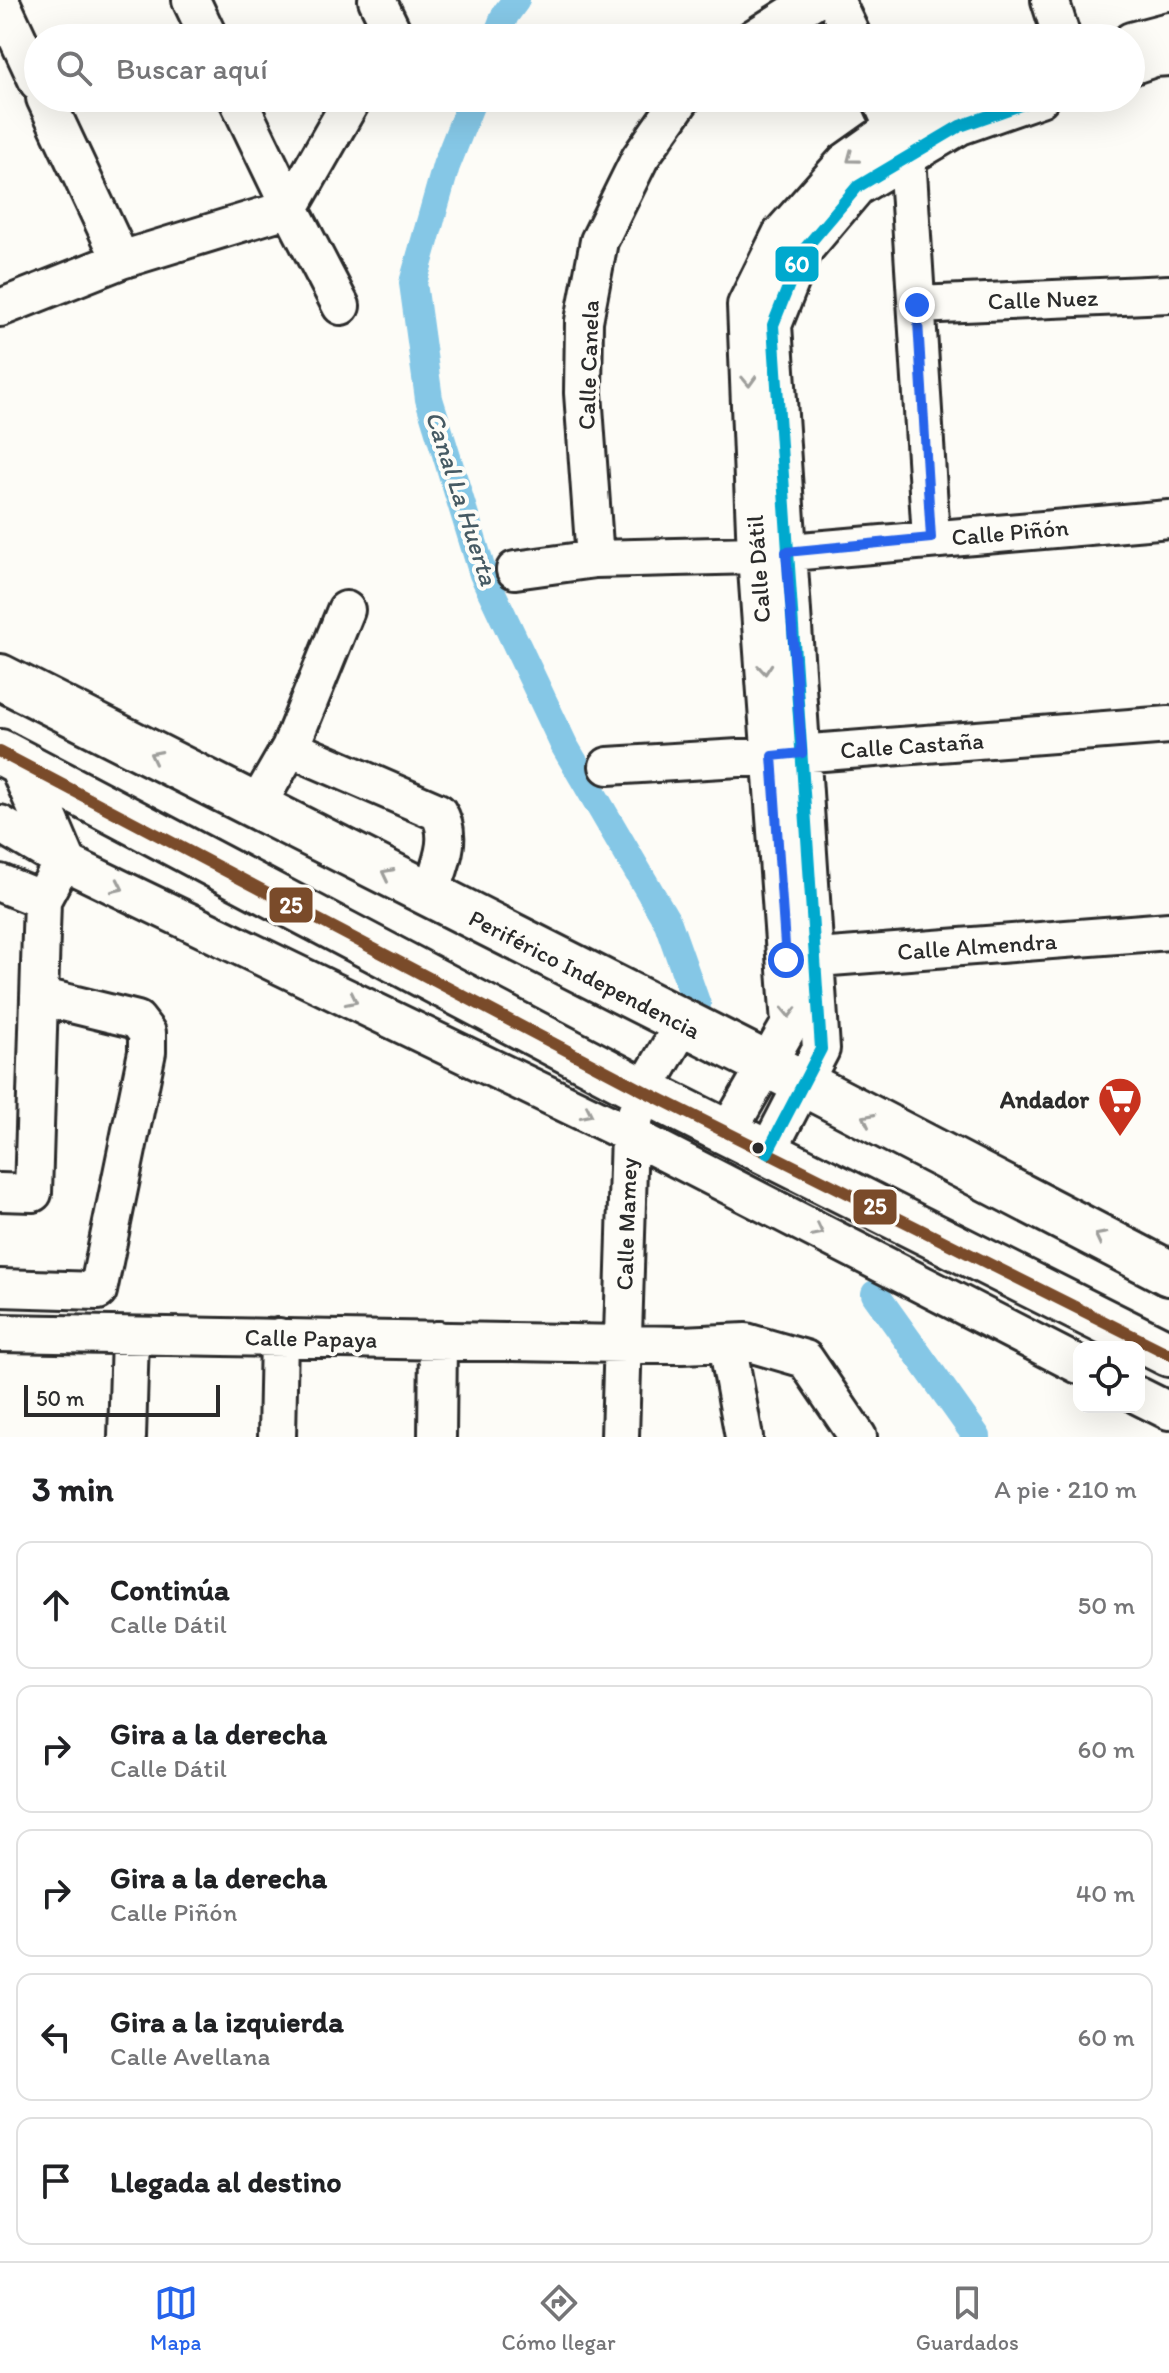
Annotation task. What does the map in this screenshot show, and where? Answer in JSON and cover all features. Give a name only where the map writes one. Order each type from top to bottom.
[{"type":"highway","name":"Periférico Independencia","points":[[0,677],[766,1064],[1169,1273]]},
{"type":"highway","points":[[10,758],[63,861]]},
{"type":"highway","points":[[10,758],[644,1091],[1169,1354]]},
{"type":"street","points":[[0,0],[24,52]]},
{"type":"street","points":[[191,0],[202,24]]},
{"type":"street","points":[[377,0],[389,24]]},
{"type":"street","points":[[776,24],[814,0]]},
{"type":"street","points":[[835,0],[846,24]]},
{"type":"street","points":[[1050,0],[1058,24]]},
{"type":"street","points":[[1145,37],[1169,31]]},
{"type":"street","points":[[1145,61],[1169,57]]},
{"type":"street","points":[[52,112],[121,260]]},
{"type":"street","points":[[244,112],[341,306]]},
{"type":"street","points":[[0,308],[121,260],[290,208],[345,112]]},
{"type":"street","name":"Calle Canela","points":[[595,559],[583,393],[584,321],[599,241],[640,158],[672,112]]},
{"type":"street","name":"Calle Dátil","points":[[767,1153],[821,1049],[801,959],[771,554],[773,325],[802,252],[857,187],[893,128],[935,112]]},
{"type":"street","name":"Calle Dátil","points":[[893,128],[960,126],[1000,112]]},
{"type":"street","points":[[893,128],[917,305],[931,538]]},
{"type":"street","name":"Calle Nuez","points":[[917,305],[1169,294]]},
{"type":"street","name":"Calle Piñón","points":[[771,554],[1169,519]]},
{"type":"street","points":[[515,570],[595,559],[771,554]]},
{"type":"street","points":[[256,807],[290,748],[346,610]]},
{"type":"street","name":"Calle Castaña","points":[[608,766],[1169,725]]},
{"type":"street","points":[[290,748],[438,812],[444,821],[447,836],[430,896]]},
{"type":"street","points":[[0,824],[63,861],[629,1134],[1073,1362]]},
{"type":"street","points":[[0,1192],[33,1193],[42,900],[63,861]]},
{"type":"street","points":[[0,883],[42,900]]},
{"type":"street","name":"Calle Almendra","points":[[801,959],[1169,931]]},
{"type":"street","name":"Calle Dátil","points":[[727,1133],[790,1024],[801,959]]},
{"type":"street","points":[[0,1288],[98,1291],[147,1052],[147,1033],[137,1020],[39,996]]},
{"type":"street","name":"Calle Mamey","points":[[620,1437],[629,1134],[644,1091],[683,1024]]},
{"type":"street","name":"Calle Papaya","points":[[0,1333],[682,1345],[746,1342],[805,1359],[858,1437]]},
{"type":"street","points":[[127,1437],[130,1337]]},
{"type":"street","points":[[277,1437],[279,1337]]},
{"type":"street","points":[[437,1437],[438,1340]]},
{"type":"street","points":[[727,1343],[744,1437]]},
{"type":"street","points":[[1145,1399],[1169,1411]]},
{"type":"waterway","name":"Canal La Huerta","points":[[501,24],[516,0]]},
{"type":"waterway","name":"Canal La Huerta","points":[[467,112],[446,166],[413,283],[429,399],[483,574],[564,745],[668,923],[697,1005]]},
{"type":"waterway","name":"Canal La Huerta","points":[[875,1294],[977,1437]]},
{"type":"transit line","name":"60","points":[[767,1153],[821,1049],[773,325],[802,252],[857,187],[960,126],[1000,112]]},
{"type":"transit line","name":"25","points":[[0,752],[644,1091],[1169,1354]]},
{"type":"place","name":"Andador","points":[[1120,1138]]},
{"type":"route","points":[[786,960],[772,756],[802,753],[786,552],[931,538],[917,305]]}]
